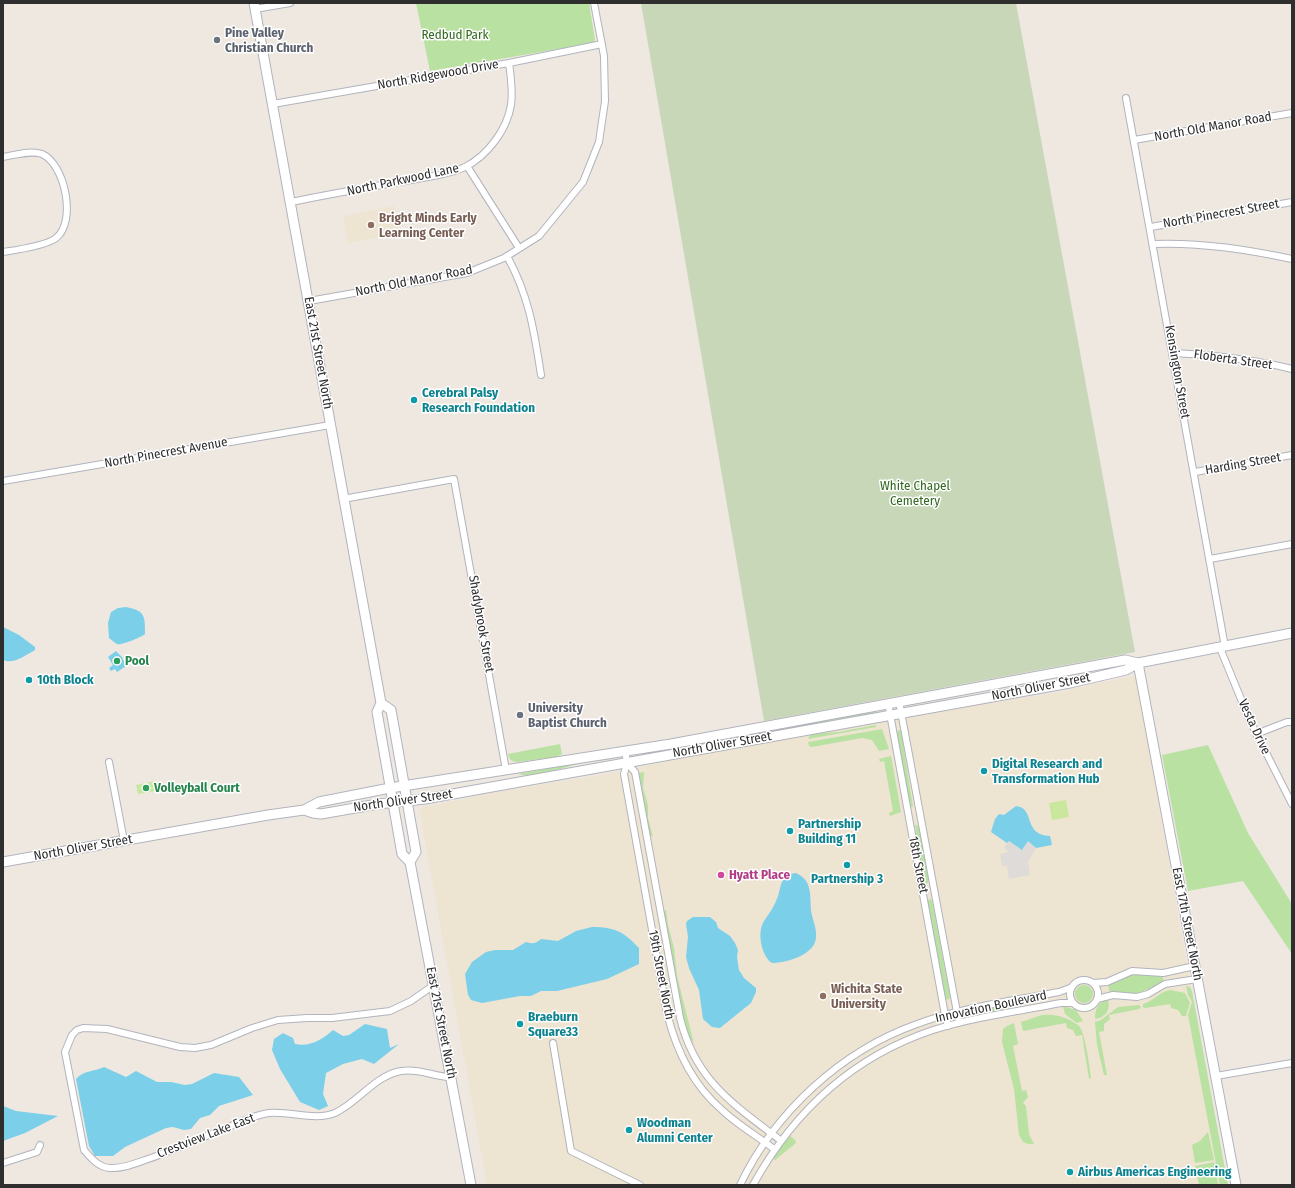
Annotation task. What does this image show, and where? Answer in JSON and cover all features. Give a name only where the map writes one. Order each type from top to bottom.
[{"type":"main road","name":"East 21st Street North","points":[[255,6],[381,703],[377,712],[402,854],[410,862],[452,1077],[471,1185]]},
{"type":"main road","name":"North Oliver Street","points":[[304,810],[321,814],[407,801],[1070,683],[1126,670],[1138,663],[1292,633]]},
{"type":"main road","name":"North Oliver Street","points":[[3,862],[261,816],[304,810],[319,802],[390,788],[404,787],[625,750],[672,744],[1125,660],[1138,663]]},
{"type":"main road","name":"East 17th Street North","points":[[1138,663],[1236,1185]]},
{"type":"main road","name":"East 21st Street North","points":[[381,703],[391,710],[416,852],[410,862]]},
{"type":"street","points":[[255,6],[290,3]]},
{"type":"street","name":"North Old Manor Road","points":[[309,301],[467,273],[507,256],[539,236],[579,188],[589,170],[599,142],[605,101],[604,56],[594,3]]},
{"type":"street","name":"North Ridgewood Drive","points":[[273,104],[509,63],[602,44]]},
{"type":"street","name":"North Parkwood Lane","points":[[291,202],[434,175],[467,166],[492,145],[508,117],[511,106],[512,87],[509,63]]},
{"type":"street","name":"Kensington Street","points":[[1126,98],[1195,472],[1223,647]]},
{"type":"street","name":"North Old Manor Road","points":[[1134,140],[1292,113]]},
{"type":"street","points":[[3,157],[31,153],[42,154],[53,161],[60,172],[67,218],[63,229],[56,238],[36,245],[3,252]]},
{"type":"street","points":[[467,166],[519,248]]},
{"type":"street","name":"North Pinecrest Street","points":[[1150,227],[1292,202]]},
{"type":"street","points":[[1154,244],[1202,245],[1254,251],[1292,259]]},
{"type":"street","points":[[507,256],[520,279],[527,301],[541,375]]},
{"type":"street","name":"Floberta Street","points":[[1173,353],[1254,360],[1292,369]]},
{"type":"street","name":"North Pinecrest Avenue","points":[[3,481],[330,425]]},
{"type":"street","name":"Harding Street","points":[[1195,472],[1292,455]]},
{"type":"street","name":"Shadybrook Street","points":[[343,499],[454,479],[506,770]]},
{"type":"street","points":[[1210,559],[1292,544]]},
{"type":"street","name":"Vesta Drive","points":[[1223,647],[1256,734],[1292,804]]},
{"type":"street","name":"18th Street","points":[[899,701],[959,1023]]},
{"type":"street","name":"18th Street","points":[[888,703],[948,1026]]},
{"type":"street","points":[[1256,734],[1287,722],[1292,722]]},
{"type":"street","name":"19th Street North","points":[[625,750],[627,762],[624,774],[667,1013],[676,1042],[690,1072],[712,1101],[731,1118],[774,1149]]},
{"type":"street","points":[[109,762],[124,841]]},
{"type":"street","name":"19th Street North","points":[[627,762],[635,772],[680,1018],[685,1034],[699,1064],[716,1089],[733,1105],[780,1140]]},
{"type":"street","name":"Innovation Boulevard","points":[[740,1185],[765,1142],[809,1091],[850,1058],[906,1028],[956,1012],[1059,992],[1070,988],[1080,980],[1093,983],[1107,982],[1132,971],[1163,973],[1195,966]]},
{"type":"street","name":"Innovation Boulevard","points":[[753,1185],[780,1140],[810,1106],[850,1072],[874,1057],[913,1038],[959,1023],[1061,1003],[1073,1004],[1079,1008],[1086,1008],[1094,1004],[1097,999],[1113,995],[1137,997],[1148,994],[1165,984],[1197,979]]},
{"type":"street","points":[[1093,983],[1097,988],[1097,999]]},
{"type":"street","name":"Crestview Lake East","points":[[434,985],[402,1006],[390,1011],[336,1018],[278,1020],[252,1028],[211,1045],[195,1048],[180,1047],[107,1029],[83,1028],[72,1035],[65,1052],[84,1150],[93,1161],[109,1168],[125,1167],[165,1153],[254,1116],[270,1113],[317,1116],[334,1113],[349,1105],[368,1088],[384,1078],[400,1071],[418,1070],[442,1077],[452,1077]]},
{"type":"street","points":[[1070,988],[1069,996],[1073,1004]]},
{"type":"street","points":[[553,1043],[571,1151],[640,1185]]},
{"type":"street","points":[[1216,1076],[1292,1063]]},
{"type":"street","points":[[3,1163],[37,1152],[40,1146]]},
{"type":"shaded area","name":"Bright Minds Early Learning Center","points":[[394,206],[399,234],[348,243],[343,216]]},
{"type":"shaded area","name":"Wichita State University","points":[[1136,676],[1226,1185],[487,1185],[419,808],[491,793],[599,775],[690,757],[704,752],[987,703],[1063,692],[1092,684]]},
{"type":"shaded area","points":[[1008,841],[1022,849],[1028,841],[1036,848],[1028,862],[1030,875],[1009,879],[1007,866],[1002,866],[1000,854],[1009,852],[1004,848]]},
{"type":"green space","name":"Redbud Park","points":[[416,3],[589,3],[595,40],[593,43],[430,71]]},
{"type":"green space","name":"White Chapel Cemetery","points":[[641,3],[1016,3],[1135,652],[764,721]]},
{"type":"green space","points":[[875,710],[875,714],[767,733],[766,729]]},
{"type":"green space","points":[[876,725],[876,727],[808,739],[811,734],[838,732]]},
{"type":"green space","points":[[882,729],[889,749],[879,751],[872,740],[862,738],[812,747],[809,746],[808,742]]},
{"type":"green space","points":[[899,730],[901,731],[913,807],[909,804],[897,732]]},
{"type":"green space","points":[[560,744],[562,754],[556,757],[517,762],[511,760],[508,754]]},
{"type":"green space","points":[[1208,745],[1248,833],[1292,904],[1292,954],[1243,881],[1188,891],[1162,755]]},
{"type":"green space","points":[[891,756],[901,812],[890,816],[889,813],[893,811],[884,761],[880,762],[879,759]]},
{"type":"green space","points":[[612,757],[612,759],[577,764],[540,774],[518,774]]},
{"type":"green space","points":[[644,772],[643,788],[648,805],[648,818],[653,837],[650,835],[639,773]]},
{"type":"green space","name":"Volleyball Court","points":[[155,781],[156,791],[138,794],[136,785]]},
{"type":"green space","points":[[1066,800],[1069,817],[1052,820],[1049,803]]},
{"type":"green space","points":[[915,825],[919,828],[929,878],[927,885],[923,880]]},
{"type":"green space","points":[[931,899],[950,997],[948,1000],[945,998],[928,906],[928,900]]},
{"type":"green space","points":[[666,909],[668,925],[674,948],[677,976],[694,1044],[688,1034],[682,1013],[664,912]]},
{"type":"green space","points":[[1137,974],[1162,975],[1164,982],[1139,993],[1110,993],[1108,985],[1126,976]]},
{"type":"green space","points":[[1084,985],[1090,988],[1093,994],[1090,1000],[1084,1003],[1078,1000],[1075,994],[1078,988]]},
{"type":"green space","points":[[1186,986],[1190,987],[1192,991],[1228,1185],[1220,1185],[1188,1015],[1192,1002],[1188,995]]},
{"type":"green space","points":[[1170,990],[1185,993],[1190,1003],[1186,1016],[1182,1016],[1178,1010],[1171,1008],[1170,1004],[1145,1008],[1143,1007],[1143,1004]]},
{"type":"green space","points":[[1108,999],[1109,1006],[1107,1012],[1102,1017],[1095,1019],[1098,1006]]},
{"type":"green space","points":[[1139,1005],[1141,1007],[1139,1009],[1109,1015],[1110,1019],[1104,1024],[1104,1031],[1099,1032],[1107,1075],[1104,1075],[1097,1045],[1095,1022],[1101,1020],[1118,1007]]},
{"type":"green space","points":[[1001,1006],[1008,1008],[1007,1010],[973,1017],[970,1016],[973,1011]]},
{"type":"green space","points":[[1063,1006],[1076,1010],[1083,1021],[1077,1023],[1065,1014]]},
{"type":"green space","points":[[1042,1015],[1062,1017],[1079,1026],[1085,1043],[1091,1078],[1089,1079],[1082,1035],[1076,1036],[1073,1030],[1067,1028],[1066,1023],[1023,1031],[1021,1022]]},
{"type":"green space","points":[[1014,1023],[1018,1044],[1013,1046],[1022,1091],[1026,1090],[1028,1097],[1023,1103],[1026,1106],[1029,1134],[1034,1144],[1023,1142],[1019,1135],[1014,1089],[1002,1042],[1003,1029]]},
{"type":"green space","points":[[1208,1132],[1214,1160],[1195,1163],[1192,1145],[1200,1141]]},
{"type":"green space","points":[[789,1135],[795,1140],[796,1143],[775,1160],[773,1159]]},
{"type":"green space","points":[[1214,1162],[1218,1184],[1199,1185],[1195,1166]]},
{"type":"water","points":[[126,607],[137,610],[143,615],[145,622],[145,634],[131,641],[117,644],[109,638],[108,623],[111,612],[118,608]]},
{"type":"water","points":[[3,627],[19,635],[35,647],[35,650],[24,657],[15,660],[3,660]]},
{"type":"water","name":"Pool","points":[[116,651],[122,657],[126,666],[117,672],[115,669],[111,671],[109,668],[113,665],[108,657]]},
{"type":"water","points":[[1016,806],[1026,811],[1032,827],[1036,831],[1041,835],[1050,836],[1052,845],[1036,848],[1028,841],[1022,850],[1009,841],[1007,843],[991,832],[995,819],[999,814],[1004,815]]},
{"type":"water","points":[[796,873],[805,879],[808,884],[811,910],[816,930],[815,943],[806,953],[800,956],[778,963],[772,963],[768,960],[763,951],[760,933],[761,928],[775,904],[783,880],[790,874]]},
{"type":"water","points":[[693,917],[710,917],[716,922],[718,928],[730,936],[738,950],[737,957],[739,970],[744,978],[756,988],[756,992],[751,1003],[720,1028],[712,1027],[703,1019],[699,990],[689,968],[686,957],[688,937],[686,924],[687,921]]},
{"type":"water","points":[[592,927],[613,929],[624,934],[639,948],[639,964],[607,979],[557,991],[541,991],[531,996],[520,996],[482,1003],[471,1000],[468,995],[465,974],[472,962],[486,952],[495,950],[513,950],[526,942],[534,943],[541,939],[558,941],[576,931]]},
{"type":"water","points":[[365,1024],[387,1029],[390,1048],[399,1044],[374,1064],[362,1059],[343,1064],[326,1073],[323,1094],[328,1106],[319,1110],[300,1102],[280,1069],[272,1050],[274,1039],[283,1033],[293,1038],[295,1044],[311,1044],[325,1037],[333,1030],[343,1036],[349,1035]]},
{"type":"water","points":[[104,1067],[126,1077],[136,1071],[157,1082],[171,1082],[185,1085],[192,1084],[214,1073],[239,1077],[253,1095],[219,1106],[210,1115],[200,1118],[191,1129],[184,1130],[173,1127],[166,1128],[125,1147],[113,1156],[95,1156],[89,1146],[76,1079],[82,1074]]},
{"type":"water","points":[[3,1106],[16,1111],[58,1116],[25,1133],[3,1141]]},
{"type":"place","name":"Pine Valley Christian Church","points":[[217,40]]},
{"type":"place","name":"Bright Minds Early Learning Center","points":[[371,225]]},
{"type":"place","name":"Cerebral Palsy Research Foundation","points":[[414,400]]},
{"type":"place","name":"Pool","points":[[117,661]]},
{"type":"place","name":"10th Block","points":[[29,680]]},
{"type":"place","name":"University Baptist Church","points":[[520,715]]},
{"type":"place","name":"Digital Research and Transformation Hub","points":[[984,771]]},
{"type":"place","name":"Volleyball Court","points":[[146,788]]},
{"type":"place","name":"Partnership Building 11","points":[[790,831]]},
{"type":"place","name":"Partnership 3","points":[[847,865]]},
{"type":"place","name":"Hyatt Place","points":[[721,875]]},
{"type":"place","name":"Wichita State University","points":[[823,996]]},
{"type":"place","name":"Braeburn Square33","points":[[520,1024]]},
{"type":"place","name":"Woodman Alumni Center","points":[[629,1130]]},
{"type":"place","name":"Airbus Americas Engineering","points":[[1070,1172]]}]
